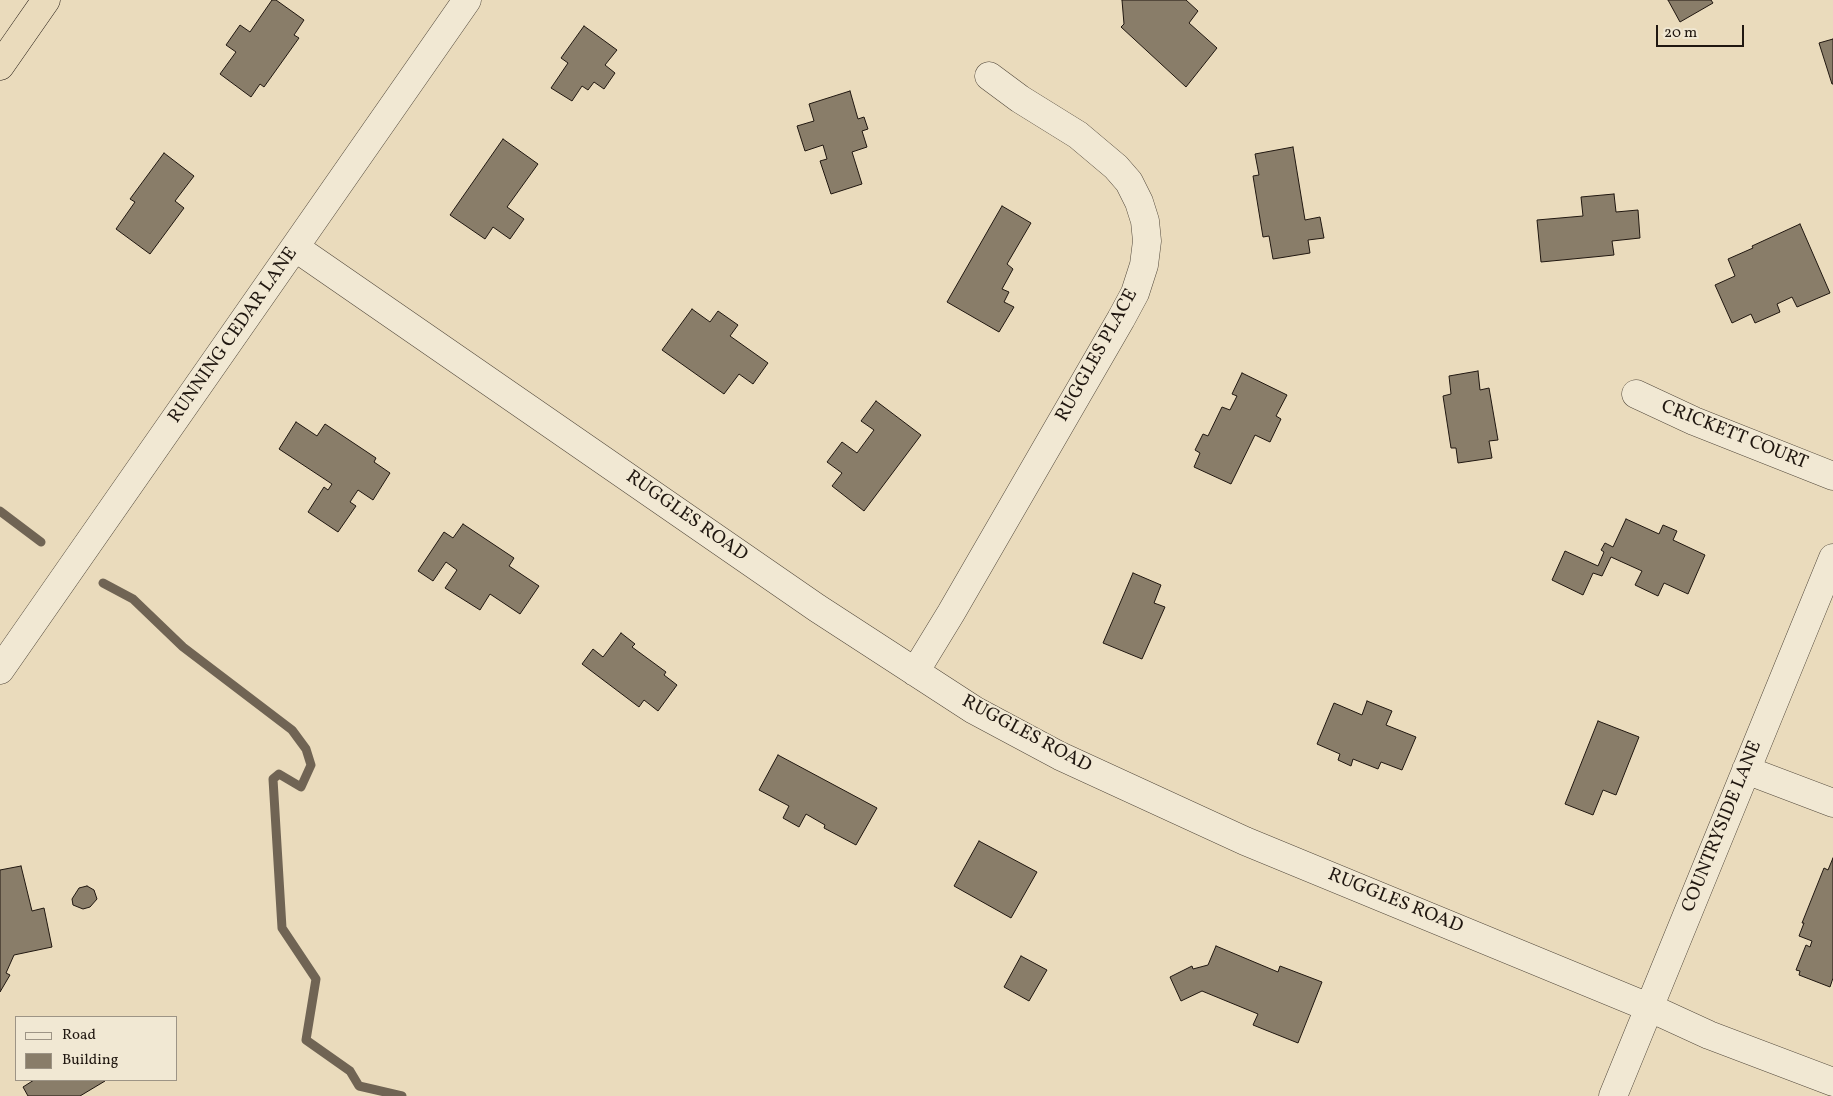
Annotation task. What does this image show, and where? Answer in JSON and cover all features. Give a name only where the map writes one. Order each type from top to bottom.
[{"type":"highway","points":[[0,66],[46,0]]},
{"type":"street","name":"RUNNING CEDAR LANE","points":[[0,670],[296,248],[467,0]]},
{"type":"street","name":"RUGGLES PLACE","points":[[915,672],[951,613],[1135,293],[1144,265],[1147,241],[1145,221],[1140,202],[1129,182],[1116,167],[1078,135],[1020,99],[989,76]]},
{"type":"street","name":"RUGGLES ROAD","points":[[296,248],[817,608],[974,710],[1060,756],[1245,840],[1648,1007],[1709,1035],[1833,1082]]},
{"type":"street","name":"CRICKETT COURT","points":[[1636,394],[1694,421],[1833,476]]},
{"type":"street","name":"COUNTRYSIDE LANE","points":[[1613,1096],[1833,558]]},
{"type":"street","points":[[1746,770],[1833,803]]},
{"type":"building","points":[[272,0],[276,0],[304,20],[294,35],[299,38],[264,87],[260,84],[251,97],[220,74],[236,52],[226,45],[240,25],[250,32]]},
{"type":"building","points":[[1122,0],[1186,0],[1198,11],[1189,23],[1217,48],[1186,87],[1121,27],[1124,24]]},
{"type":"building","points":[[1668,0],[1711,0],[1713,3],[1680,22]]},
{"type":"building","points":[[584,26],[617,50],[605,65],[615,73],[604,89],[594,82],[588,90],[582,86],[572,101],[551,88],[568,63],[561,58]]},
{"type":"building","points":[[1833,39],[1833,84],[1832,84],[1819,43]]},
{"type":"building","points":[[850,91],[858,119],[864,117],[868,129],[862,131],[867,147],[852,152],[862,184],[831,194],[820,161],[827,159],[823,145],[805,151],[797,126],[814,121],[809,104]]},
{"type":"building","points":[[503,139],[538,164],[507,207],[524,219],[510,239],[493,227],[485,239],[450,215]]},
{"type":"building","points":[[1293,147],[1305,220],[1320,217],[1324,238],[1308,240],[1310,253],[1273,259],[1269,236],[1263,237],[1253,176],[1259,175],[1255,154]]},
{"type":"building","points":[[164,153],[194,176],[175,201],[184,208],[150,254],[116,229],[135,202],[130,199]]},
{"type":"building","points":[[1614,194],[1616,212],[1638,210],[1640,238],[1612,241],[1614,255],[1541,262],[1537,220],[1583,216],[1581,197]]},
{"type":"building","points":[[1002,206],[1031,223],[1007,264],[1013,269],[1002,289],[1009,292],[1004,302],[1014,307],[999,332],[947,302]]},
{"type":"building","points":[[1800,224],[1830,293],[1797,307],[1792,297],[1777,304],[1780,312],[1755,323],[1751,314],[1732,323],[1715,285],[1735,276],[1728,259]]},
{"type":"building","points":[[692,309],[710,322],[718,311],[738,325],[730,336],[768,363],[753,384],[739,374],[724,394],[662,350]]},
{"type":"building","points":[[1478,371],[1480,390],[1489,388],[1498,440],[1489,441],[1492,458],[1458,463],[1456,448],[1451,448],[1443,396],[1451,394],[1449,376]]},
{"type":"building","points":[[1242,373],[1287,395],[1276,416],[1281,419],[1270,442],[1255,435],[1231,484],[1194,467],[1200,453],[1195,450],[1203,434],[1208,436],[1222,407],[1230,410],[1237,396],[1232,394]]},
{"type":"building","points":[[876,401],[921,435],[864,511],[832,486],[842,473],[827,462],[842,442],[857,453],[874,430],[861,421]]},
{"type":"building","points":[[296,422],[317,436],[325,424],[376,458],[374,462],[390,473],[373,500],[358,490],[350,502],[356,506],[338,532],[308,512],[324,487],[328,490],[332,484],[279,449]]},
{"type":"building","points":[[1626,519],[1659,534],[1663,525],[1677,531],[1673,540],[1705,555],[1688,594],[1664,583],[1658,596],[1635,585],[1642,571],[1611,557],[1602,576],[1593,573],[1583,595],[1552,580],[1565,551],[1598,566],[1604,552],[1601,550],[1605,543],[1613,547]]},
{"type":"building","points":[[463,524],[514,558],[509,566],[539,586],[520,614],[490,594],[480,610],[445,588],[457,570],[446,562],[433,581],[418,571],[444,532],[453,538]]},
{"type":"building","points":[[1133,573],[1161,585],[1154,603],[1165,607],[1142,659],[1103,643]]},
{"type":"building","points":[[621,633],[635,644],[632,647],[666,672],[664,675],[677,685],[658,711],[644,700],[639,707],[582,664],[593,649],[603,657]]},
{"type":"building","points":[[1367,701],[1392,711],[1386,725],[1416,737],[1402,770],[1381,762],[1378,769],[1353,759],[1351,766],[1338,760],[1340,754],[1317,744],[1334,703],[1362,715]]},
{"type":"building","points":[[1598,721],[1639,737],[1616,795],[1603,790],[1593,815],[1565,804]]},
{"type":"building","points":[[778,755],[877,808],[856,845],[824,828],[825,825],[806,814],[799,827],[783,818],[789,806],[759,790]]},
{"type":"building","points":[[979,841],[1037,872],[1011,918],[954,886]]},
{"type":"building","points":[[1833,858],[1833,978],[1830,987],[1799,975],[1800,971],[1796,970],[1806,945],[1810,947],[1812,941],[1799,936],[1804,923],[1802,923],[1824,868],[1828,870]]},
{"type":"building","points":[[21,866],[32,911],[44,908],[52,947],[14,955],[6,973],[10,975],[0,992],[0,870]]},
{"type":"building","points":[[87,886],[94,890],[97,899],[90,907],[83,909],[73,905],[72,899],[79,888]]},
{"type":"building","points":[[1216,946],[1278,972],[1280,966],[1322,982],[1298,1043],[1253,1025],[1258,1014],[1202,991],[1181,1001],[1170,977],[1192,966],[1193,969],[1208,965]]},
{"type":"building","points":[[1021,956],[1047,970],[1029,1001],[1004,987]]},
{"type":"building","points":[[32,1081],[105,1081],[80,1096],[28,1096],[23,1087]]},
{"type":"waterway","points":[[0,511],[41,542]]},
{"type":"waterway","points":[[103,583],[133,599],[183,647],[292,730],[306,749],[311,765],[301,787],[279,774],[273,779],[282,928],[316,979],[306,1040],[350,1071],[359,1086],[402,1096]]}]
